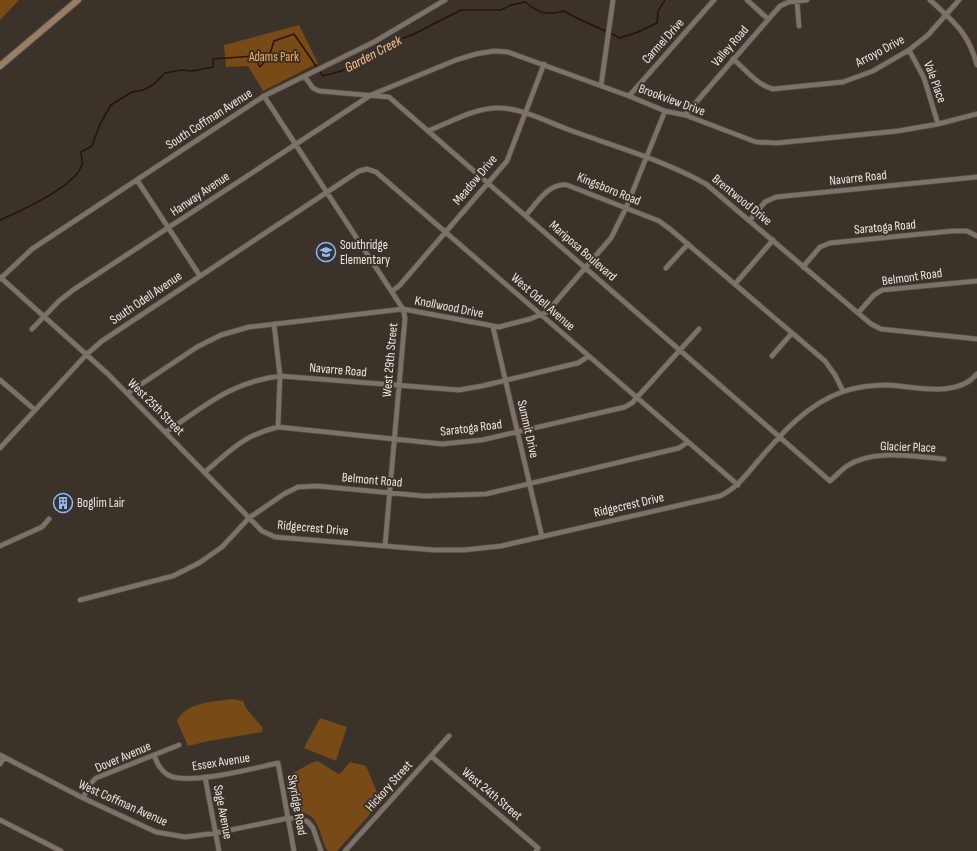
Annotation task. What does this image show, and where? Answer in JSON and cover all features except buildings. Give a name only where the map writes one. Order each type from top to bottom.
[{"type":"main road","points":[[0,66],[78,0]]},
{"type":"street","name":"South Coffman Avenue","points":[[0,278],[32,249],[264,96],[374,42],[445,0]]},
{"type":"street","points":[[602,86],[613,0]]},
{"type":"street","name":"Carmel Drive","points":[[629,96],[714,0]]},
{"type":"street","points":[[747,0],[768,19]]},
{"type":"street","name":"Valley Road","points":[[685,115],[780,6],[789,2],[807,0]]},
{"type":"street","points":[[930,0],[959,26],[968,39],[976,57],[977,65]]},
{"type":"street","name":"Arroyo Drive","points":[[733,59],[758,82],[773,89],[843,82],[873,71],[909,50],[928,35],[959,0]]},
{"type":"street","points":[[797,1],[799,26]]},
{"type":"street","name":"Vale Place","points":[[909,50],[924,78],[938,124]]},
{"type":"street","name":"Brookview Drive","points":[[371,94],[456,60],[476,54],[494,51],[508,52],[544,64],[665,111],[685,115],[756,142],[777,143],[898,131],[938,124],[977,114]]},
{"type":"street","name":"Meadow Drive","points":[[392,291],[399,286],[507,161],[544,64]]},
{"type":"street","name":"Mariposa Boulevard","points":[[305,77],[313,88],[320,91],[371,94],[389,97],[830,481]]},
{"type":"street","name":"Hanway Avenue","points":[[44,316],[73,290],[371,94]]},
{"type":"street","name":"West 29th Street","points":[[264,96],[403,309],[405,318],[385,546]]},
{"type":"street","name":"Brentwood Drive","points":[[428,131],[483,109],[503,107],[525,113],[645,158],[695,178],[706,184],[871,324],[881,329],[977,339]]},
{"type":"street","name":"Knollwood Drive","points":[[128,393],[210,340],[234,330],[403,309],[493,327],[530,319],[547,312],[611,238],[626,208],[665,111]]},
{"type":"street","name":"West Odell Avenue","points":[[327,192],[359,171],[367,169],[376,172],[738,485]]},
{"type":"street","name":"Navarre Road","points":[[750,220],[765,202],[776,197],[977,177]]},
{"type":"street","points":[[137,180],[200,276]]},
{"type":"street","name":"Kingsboro Road","points":[[526,215],[550,188],[561,184],[567,184],[659,222],[688,244],[830,367],[843,392]]},
{"type":"street","name":"South Odell Avenue","points":[[0,448],[87,354],[102,341],[327,192]]},
{"type":"street","name":"Saratoga Road","points":[[803,267],[820,247],[830,243],[967,231],[977,236]]},
{"type":"street","points":[[735,284],[773,240]]},
{"type":"street","points":[[666,268],[688,244]]},
{"type":"street","name":"West 25th Street","points":[[0,278],[87,354],[128,393],[249,518]]},
{"type":"street","name":"Belmont Road","points":[[858,313],[874,295],[882,290],[977,281]]},
{"type":"street","points":[[32,329],[44,316]]},
{"type":"street","points":[[274,324],[280,376],[278,427]]},
{"type":"street","name":"Summit Drive","points":[[493,327],[542,537]]},
{"type":"street","name":"Saratoga Road","points":[[205,472],[246,438],[259,431],[278,427],[442,444],[482,440],[625,406],[632,403],[637,398],[699,328]]},
{"type":"street","points":[[772,356],[792,333]]},
{"type":"street","name":"Navarre Road","points":[[166,432],[233,388],[250,382],[280,376],[458,390],[482,386],[578,363],[589,356]]},
{"type":"street","name":"Ridgecrest Drive","points":[[249,518],[262,531],[275,537],[434,550],[464,550],[501,546],[720,496],[738,485],[779,437],[797,419],[816,404],[843,392],[874,385],[953,388],[966,383],[977,374]]},
{"type":"street","points":[[0,380],[35,410]]},
{"type":"street","name":"Belmont Road","points":[[80,600],[173,576],[200,563],[222,547],[249,518],[284,494],[298,487],[317,486],[424,496],[486,494],[679,448],[688,442]]},
{"type":"street","name":"Glacier Place","points":[[830,481],[846,466],[865,458],[898,455],[944,459]]},
{"type":"street","points":[[0,546],[42,527],[49,519]]},
{"type":"street","name":"Hickory Street","points":[[345,851],[449,736]]},
{"type":"street","name":"Dover Avenue","points":[[83,798],[90,784],[96,778],[179,745]]},
{"type":"street","name":"Essex Avenue","points":[[154,755],[162,770],[169,776],[185,779],[205,777],[278,763]]},
{"type":"street","points":[[0,764],[2,756]]},
{"type":"street","name":"West Coffman Avenue","points":[[2,756],[83,798],[139,824],[170,836],[185,837],[216,833],[289,818],[302,819],[308,822],[313,828],[321,851]]},
{"type":"street","name":"West 24th Street","points":[[431,756],[537,849]]},
{"type":"street","name":"Skyridge Road","points":[[278,763],[294,851]]},
{"type":"street","name":"Sage Avenue","points":[[205,777],[219,851]]},
{"type":"street","points":[[0,820],[62,851]]},
{"type":"green space","points":[[0,0],[19,0],[0,20]]},
{"type":"green space","name":"Adams Park","points":[[299,25],[318,63],[263,91],[248,66],[226,67],[224,45]]},
{"type":"green space","points":[[232,699],[243,701],[246,708],[263,728],[262,732],[188,746],[177,721],[181,715],[193,706]]},
{"type":"green space","points":[[320,718],[347,727],[336,761],[304,748]]},
{"type":"green space","points":[[318,761],[338,774],[341,773],[350,762],[366,766],[381,802],[337,851],[328,851],[315,820],[304,813],[293,812],[292,810],[286,777],[311,763]]},
{"type":"waterway","name":"Garden Creek","points":[[0,220],[46,197],[69,182],[82,165],[81,152],[92,146],[100,124],[111,105],[132,92],[143,90],[153,85],[165,73],[181,70],[192,71],[213,67],[213,59],[254,56],[260,67],[269,57],[274,41],[294,34],[323,76],[341,71],[375,56],[391,42],[412,35],[461,10],[501,10],[511,5],[525,2],[534,9],[547,13],[564,11],[620,38],[638,32],[657,23],[658,11],[665,0]]},
{"type":"place","name":"Southridge Elementary","points":[[326,252]]},
{"type":"place","name":"Boglim Lair","points":[[63,503]]}]
